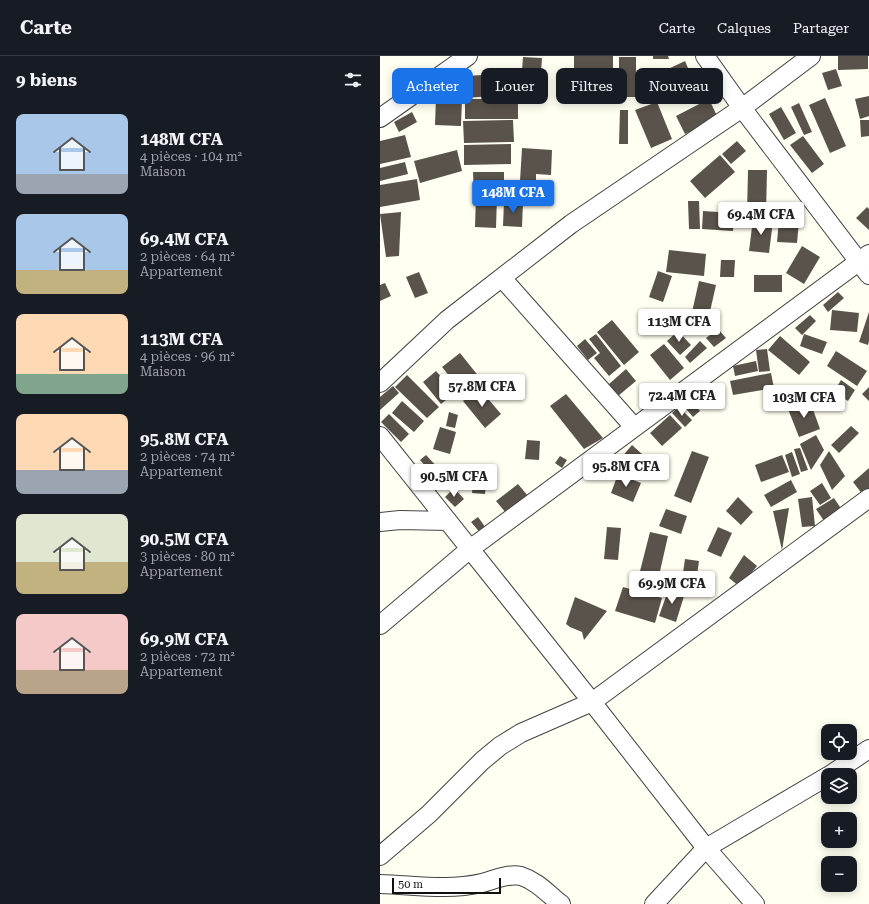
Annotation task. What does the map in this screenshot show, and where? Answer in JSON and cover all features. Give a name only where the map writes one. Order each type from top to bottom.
[{"type":"street","points":[[380,118],[468,56]]},
{"type":"street","points":[[380,625],[470,549],[634,427],[866,263],[742,108],[705,56]]},
{"type":"street","points":[[380,383],[447,320],[572,224],[742,108],[811,56]]},
{"type":"street","points":[[502,278],[634,427]]},
{"type":"street","points":[[380,436],[706,848],[755,904]]},
{"type":"street","points":[[380,856],[428,814],[482,761],[500,746],[521,733],[592,702],[869,498]]},
{"type":"street","points":[[380,522],[400,520],[448,521]]},
{"type":"street","points":[[841,768],[869,749]]},
{"type":"street","points":[[654,904],[706,848],[821,781]]},
{"type":"street","points":[[380,884],[445,888],[464,887],[507,876],[519,876],[532,881],[561,904]]},
{"type":"building","points":[[574,56],[613,56],[613,68],[574,68]]},
{"type":"building","points":[[653,56],[668,56],[669,59],[653,59]]},
{"type":"building","points":[[838,56],[868,56],[868,69],[838,70]]},
{"type":"building","points":[[523,57],[542,58],[541,68],[522,68]]},
{"type":"building","points":[[619,57],[636,57],[635,97],[627,97],[627,68],[619,68]]},
{"type":"building","points":[[685,61],[688,68],[670,68]]},
{"type":"building","points":[[836,69],[842,86],[828,90],[822,73]]},
{"type":"building","points":[[481,75],[481,97],[473,97],[473,76]]},
{"type":"building","points":[[869,96],[869,116],[860,119],[855,99]]},
{"type":"building","points":[[825,98],[846,146],[830,153],[809,105]]},
{"type":"building","points":[[473,99],[481,99],[481,104],[518,104],[518,119],[465,119],[465,104],[473,104]]},
{"type":"building","points":[[799,103],[812,132],[804,135],[791,107]]},
{"type":"building","points":[[436,104],[462,104],[461,126],[435,125]]},
{"type":"building","points":[[652,104],[658,104],[672,139],[651,148],[635,110]]},
{"type":"building","points":[[699,104],[711,104],[718,118],[685,134],[676,116]]},
{"type":"building","points":[[781,107],[796,133],[784,140],[769,114]]},
{"type":"building","points":[[620,110],[628,110],[628,144],[619,144]]},
{"type":"building","points":[[412,112],[417,122],[399,132],[394,122]]},
{"type":"building","points":[[513,120],[514,142],[464,143],[463,121]]},
{"type":"building","points":[[860,120],[869,120],[869,136],[861,137]]},
{"type":"building","points":[[405,135],[411,157],[380,164],[380,141]]},
{"type":"building","points":[[803,136],[824,164],[812,173],[790,145]]},
{"type":"building","points":[[737,141],[746,151],[731,164],[722,154]]},
{"type":"building","points":[[511,144],[511,164],[464,165],[464,145]]},
{"type":"building","points":[[522,148],[552,150],[551,175],[536,174],[536,182],[520,181]]},
{"type":"building","points":[[457,150],[462,171],[420,183],[414,161]]},
{"type":"building","points":[[720,155],[735,172],[705,198],[690,181]]},
{"type":"building","points":[[405,162],[408,174],[380,181],[380,168]]},
{"type":"building","points":[[748,170],[767,170],[766,214],[747,213]]},
{"type":"building","points":[[473,172],[504,172],[504,193],[474,193]]},
{"type":"building","points":[[417,179],[420,200],[380,207],[380,185]]},
{"type":"building","points":[[476,195],[497,196],[496,228],[475,227]]},
{"type":"building","points":[[504,201],[523,202],[522,227],[503,226]]},
{"type":"building","points":[[688,201],[699,201],[700,229],[689,229]]},
{"type":"building","points":[[867,207],[869,209],[869,230],[856,218]]},
{"type":"building","points":[[703,211],[734,213],[733,231],[702,229]]},
{"type":"building","points":[[401,212],[399,256],[386,257],[380,214]]},
{"type":"building","points":[[753,219],[773,221],[769,253],[749,251]]},
{"type":"building","points":[[779,220],[799,221],[797,243],[777,242]]},
{"type":"building","points":[[802,246],[820,257],[804,284],[786,273]]},
{"type":"building","points":[[669,250],[706,254],[704,276],[666,272]]},
{"type":"building","points":[[721,260],[735,260],[734,277],[720,277]]},
{"type":"building","points":[[658,271],[672,276],[663,302],[649,297]]},
{"type":"building","points":[[419,272],[428,293],[415,298],[406,277]]},
{"type":"building","points":[[754,275],[782,275],[782,292],[754,292]]},
{"type":"building","points":[[699,281],[716,285],[709,316],[692,312]]},
{"type":"building","points":[[385,283],[391,296],[380,301],[380,285]]},
{"type":"building","points":[[838,292],[844,298],[828,312],[823,305]]},
{"type":"building","points":[[832,310],[859,313],[857,332],[830,330]]},
{"type":"building","points":[[869,312],[869,341],[868,345],[859,342]]},
{"type":"building","points":[[810,315],[816,321],[802,335],[795,328]]},
{"type":"building","points":[[612,320],[639,352],[624,365],[597,332]]},
{"type":"building","points":[[718,329],[726,338],[714,347],[706,338]]},
{"type":"building","points":[[678,331],[691,345],[680,355],[667,341]]},
{"type":"building","points":[[596,334],[621,366],[609,376],[594,358],[600,353],[589,339]]},
{"type":"building","points":[[804,334],[827,342],[822,354],[800,346]]},
{"type":"building","points":[[780,336],[810,362],[799,375],[768,350]]},
{"type":"building","points":[[585,339],[597,353],[588,360],[577,346]]},
{"type":"building","points":[[700,341],[707,348],[690,363],[685,357]]},
{"type":"building","points":[[664,344],[684,368],[670,380],[650,355]]},
{"type":"building","points":[[767,349],[770,371],[759,372],[756,350]]},
{"type":"building","points":[[836,351],[867,371],[857,386],[827,366]]},
{"type":"building","points":[[460,353],[480,378],[462,392],[442,367]]},
{"type":"building","points":[[756,361],[758,371],[735,376],[733,366]]},
{"type":"building","points":[[626,369],[636,381],[618,396],[608,385]]},
{"type":"building","points":[[436,371],[455,393],[441,404],[423,382]]},
{"type":"building","points":[[771,373],[774,388],[733,395],[730,381]]},
{"type":"building","points":[[407,375],[439,407],[427,418],[395,387]]},
{"type":"building","points":[[841,380],[855,390],[848,401],[834,392]]},
{"type":"building","points":[[715,385],[720,390],[701,408],[696,402]]},
{"type":"building","points":[[393,386],[399,393],[380,410],[380,397]]},
{"type":"building","points":[[478,387],[501,414],[485,428],[463,401]]},
{"type":"building","points":[[869,387],[869,401],[862,394]]},
{"type":"building","points":[[566,394],[603,438],[584,449],[550,406]]},
{"type":"building","points":[[690,398],[700,411],[693,417],[682,404]]},
{"type":"building","points":[[402,401],[424,421],[414,432],[392,413]]},
{"type":"building","points":[[810,401],[820,429],[799,437],[788,409]]},
{"type":"building","points":[[679,407],[692,420],[685,427],[672,413]]},
{"type":"building","points":[[449,412],[458,415],[455,428],[446,426]]},
{"type":"building","points":[[389,414],[409,434],[401,442],[381,422]]},
{"type":"building","points":[[670,415],[682,428],[662,446],[650,433]]},
{"type":"building","points":[[851,426],[859,433],[839,453],[831,445]]},
{"type":"building","points":[[440,427],[456,432],[450,454],[433,449]]},
{"type":"building","points":[[816,435],[824,450],[811,470],[800,444]]},
{"type":"building","points":[[527,440],[540,441],[539,460],[525,459]]},
{"type":"building","points":[[632,445],[653,464],[641,478],[620,459]]},
{"type":"building","points":[[800,448],[808,470],[801,472],[794,449]]},
{"type":"building","points":[[692,451],[709,457],[691,503],[674,496]]},
{"type":"building","points":[[829,451],[845,476],[832,490],[820,465]]},
{"type":"building","points":[[792,452],[800,474],[792,477],[785,455]]},
{"type":"building","points":[[426,455],[441,471],[435,477],[420,460]]},
{"type":"building","points":[[782,455],[789,472],[761,482],[755,465]]},
{"type":"building","points":[[560,456],[567,460],[562,468],[555,463]]},
{"type":"building","points":[[869,468],[869,490],[863,495],[853,482]]},
{"type":"building","points":[[618,474],[641,483],[633,502],[611,493]]},
{"type":"building","points":[[791,480],[797,492],[771,507],[764,495]]},
{"type":"building","points":[[822,483],[831,498],[820,505],[810,491]]},
{"type":"building","points":[[473,484],[486,486],[485,494],[472,493]]},
{"type":"building","points":[[518,484],[528,496],[506,513],[496,501]]},
{"type":"building","points":[[454,488],[464,499],[455,507],[445,497]]},
{"type":"building","points":[[738,497],[753,512],[741,525],[726,511]]},
{"type":"building","points":[[812,497],[815,526],[802,527],[798,499]]},
{"type":"building","points":[[834,498],[842,510],[824,521],[816,509]]},
{"type":"building","points":[[789,508],[782,550],[773,511]]},
{"type":"building","points":[[666,509],[687,516],[681,534],[659,526]]},
{"type":"building","points":[[478,517],[488,531],[482,535],[471,522]]},
{"type":"building","points":[[607,527],[621,528],[618,560],[604,559]]},
{"type":"building","points":[[718,527],[732,533],[721,557],[707,551]]},
{"type":"building","points":[[650,532],[668,536],[658,580],[639,575]]},
{"type":"building","points":[[744,555],[757,566],[740,587],[729,578]]},
{"type":"building","points":[[685,559],[699,561],[695,589],[681,587]]},
{"type":"building","points":[[623,587],[662,598],[655,623],[615,611]]},
{"type":"building","points":[[669,588],[685,593],[676,622],[659,616]]},
{"type":"building","points":[[575,597],[607,611],[584,640],[582,632],[566,624]]}]
